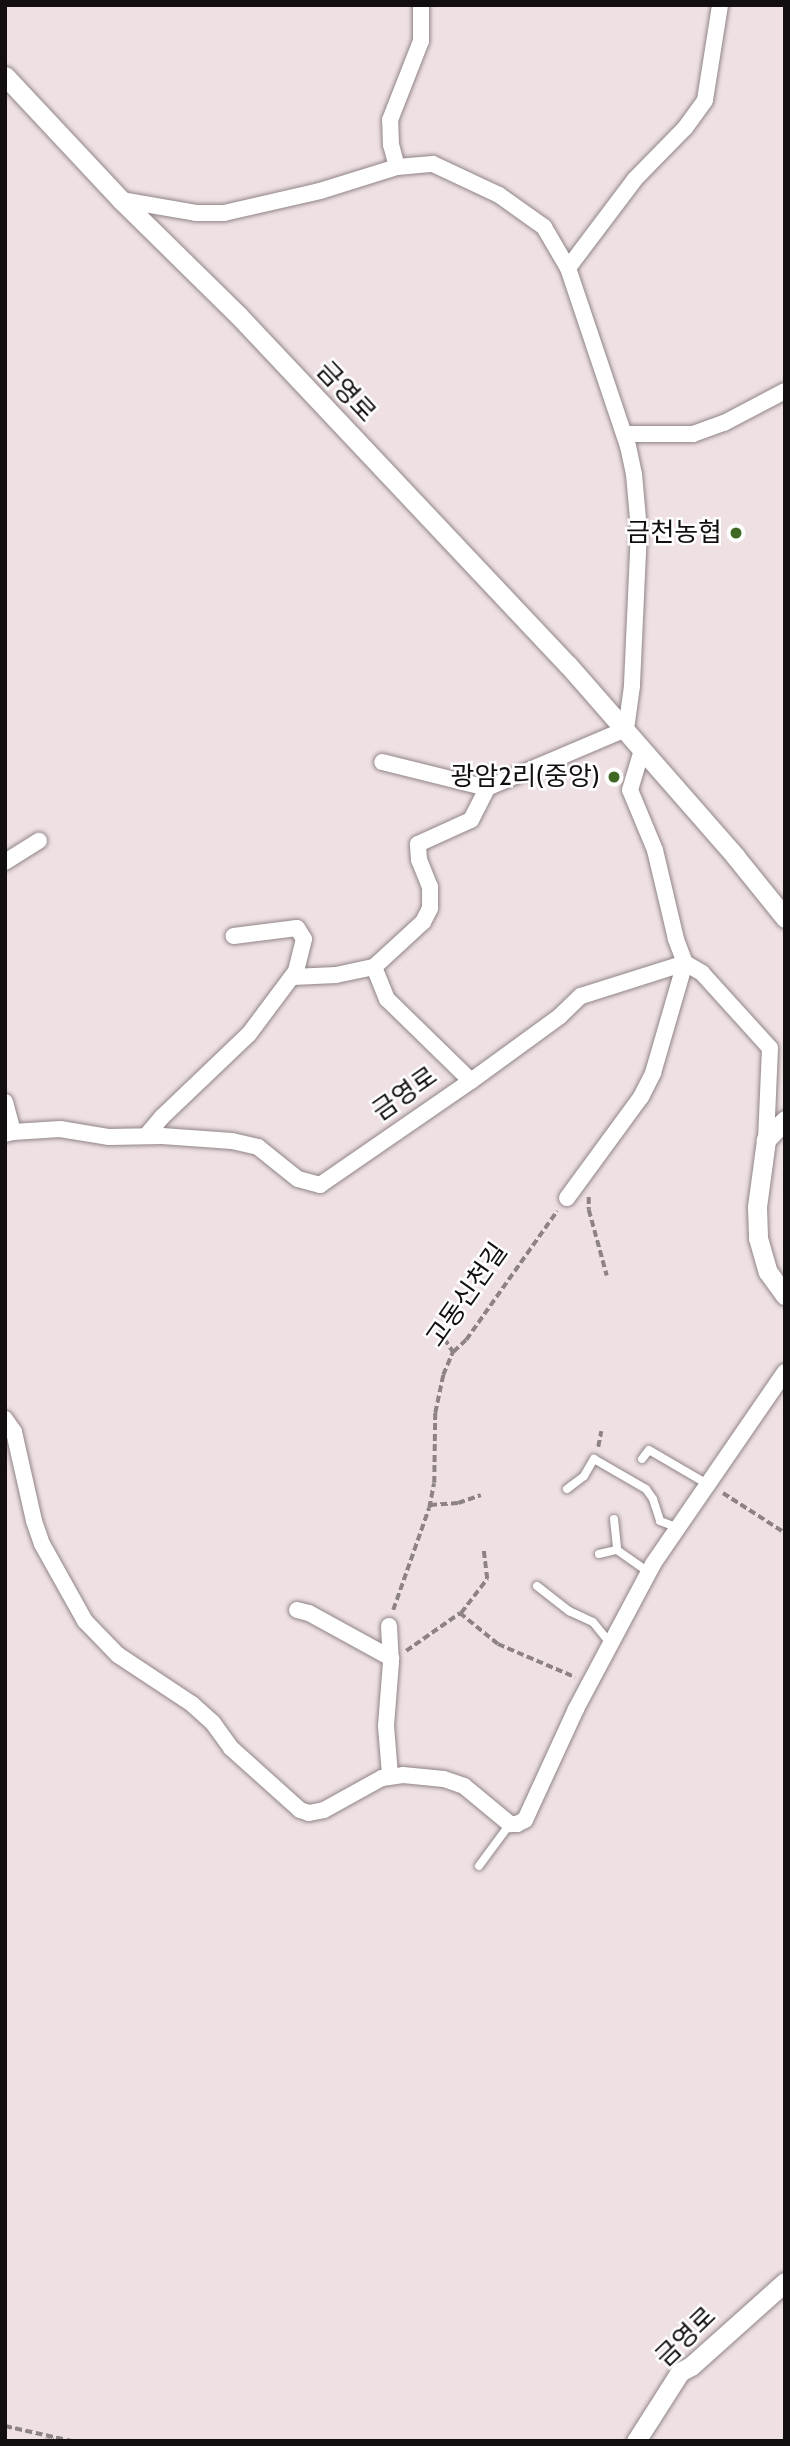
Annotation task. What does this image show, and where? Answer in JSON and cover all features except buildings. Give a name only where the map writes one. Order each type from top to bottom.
[{"type":"street","points":[[397,167],[391,145],[390,120],[421,41],[421,5]]},
{"type":"street","points":[[568,268],[635,179],[685,128],[705,100],[720,5]]},
{"type":"street","name":"금영로","points":[[9,82],[121,200],[238,316],[626,729],[736,856],[785,918]]},
{"type":"street","points":[[121,200],[196,213],[223,213],[320,191],[397,167],[433,164],[499,195],[544,227],[568,268],[624,434],[634,474],[639,530],[632,686],[626,729],[487,788],[382,762]]},
{"type":"street","points":[[624,434],[694,434],[724,423],[785,391]]},
{"type":"street","points":[[642,750],[630,790],[655,850],[676,939],[685,963],[702,974],[769,1048],[766,1140],[757,1207],[758,1238],[768,1272],[785,1295]]},
{"type":"street","points":[[293,977],[336,975],[374,967],[423,922],[430,908],[430,887],[419,860],[418,844],[471,820],[480,807],[487,788]]},
{"type":"street","points":[[5,862],[39,841]]},
{"type":"street","points":[[5,1102],[9,1133],[60,1129],[109,1137],[146,1136],[162,1117],[249,1034],[293,977],[304,939],[301,931],[283,928],[234,936]]},
{"type":"street","points":[[567,1198],[641,1097],[653,1073],[685,963]]},
{"type":"street","name":"금영로","points":[[146,1136],[232,1141],[258,1147],[298,1179],[320,1185],[471,1081],[560,1016],[581,996],[685,963]]},
{"type":"street","points":[[374,967],[387,999],[471,1081]]},
{"type":"street","points":[[766,1140],[785,1121]]},
{"type":"street","points":[[5,1419],[14,1432],[34,1521],[52,1567],[85,1621],[118,1655],[192,1704],[213,1723],[232,1748],[300,1810],[309,1813],[324,1810],[390,1775],[444,1779],[464,1786],[510,1824],[525,1820],[552,1757],[649,1572],[785,1372]]},
{"type":"street","points":[[297,1610],[309,1613],[391,1658]]},
{"type":"street","points":[[389,1626],[391,1658],[386,1726],[390,1775]]},
{"type":"street","name":"금영로","points":[[636,2441],[680,2372],[691,2366],[785,2282]]},
{"type":"lane","points":[[642,1459],[649,1450],[709,1485]]},
{"type":"lane","points":[[567,1489],[584,1476],[594,1459],[646,1489],[653,1499],[660,1521],[678,1528]]},
{"type":"lane","points":[[614,1519],[617,1550]]},
{"type":"lane","points":[[599,1554],[617,1550],[649,1572]]},
{"type":"lane","points":[[537,1586],[569,1611],[593,1622],[612,1645]]},
{"type":"lane","points":[[479,1866],[510,1824]]},
{"type":"path","name":"고동신천길","points":[[389,1626],[430,1505],[438,1393],[453,1352],[466,1340],[567,1198]]},
{"type":"path","points":[[592,1224],[607,1276]]},
{"type":"path","points":[[433,1321],[453,1352]]},
{"type":"path","points":[[594,1459],[601,1431]]},
{"type":"path","points":[[709,1485],[753,1510],[785,1533]]},
{"type":"path","points":[[430,1505],[458,1503],[481,1495]]},
{"type":"path","points":[[391,1658],[402,1654],[461,1613],[487,1579],[483,1548]]},
{"type":"path","points":[[461,1613],[498,1644],[589,1684]]},
{"type":"path","points":[[5,2426],[71,2441]]},
{"type":"path","points":[[43,2441],[60,2439]]},
{"type":"place","name":"금천농협","points":[[736,533]]},
{"type":"place","name":"광암2리(중앙)","points":[[614,777]]}]
